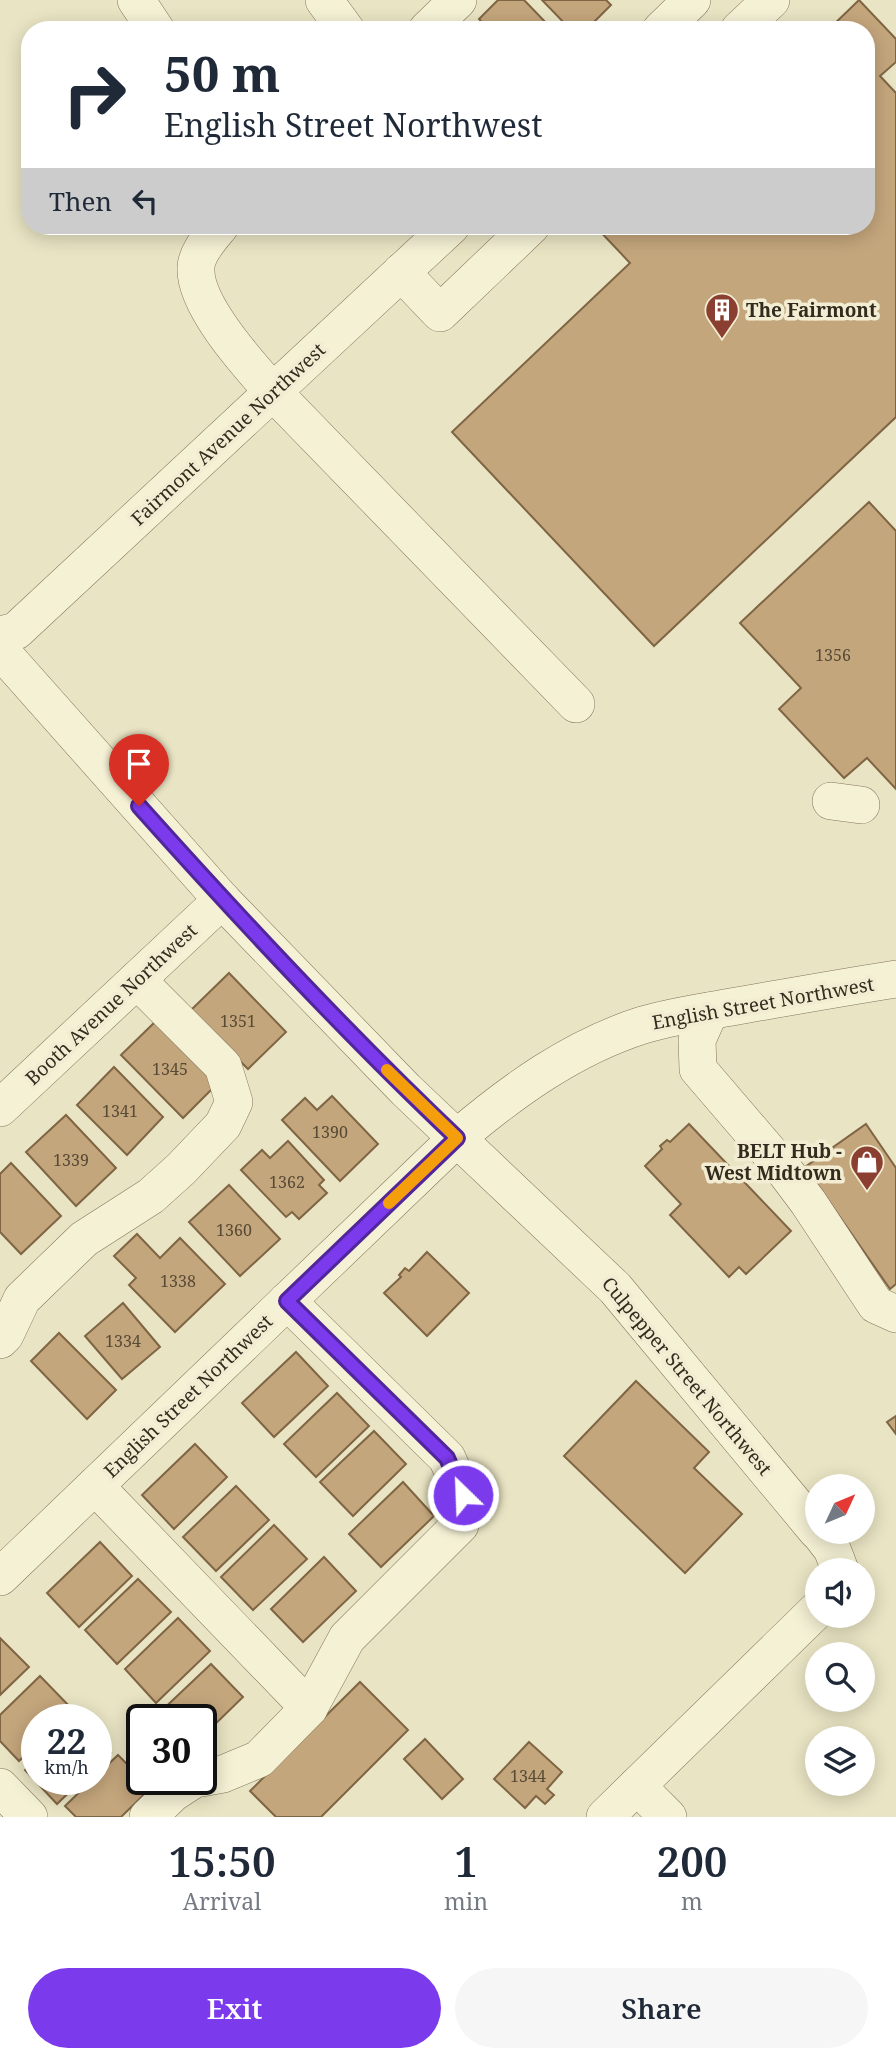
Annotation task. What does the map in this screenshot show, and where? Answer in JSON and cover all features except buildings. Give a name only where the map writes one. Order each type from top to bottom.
[{"type":"street","points":[[136,0],[150,21]]},
{"type":"street","points":[[324,0],[339,21]]},
{"type":"street","points":[[436,21],[458,0]]},
{"type":"street","points":[[670,21],[692,0]]},
{"type":"street","points":[[213,235],[195,266],[199,290],[220,326],[273,392],[576,704]]},
{"type":"street","name":"Fairmont Avenue Northwest","points":[[0,635],[16,631],[441,235]]},
{"type":"street","points":[[401,272],[440,313],[522,235]]},
{"type":"street","name":"Culpepper Street Northwest","points":[[0,650],[222,900],[406,1090],[615,1287],[805,1517]]},
{"type":"street","name":"Booth Avenue Northwest","points":[[0,1108],[222,900]]},
{"type":"street","name":"English Street Northwest","points":[[0,1577],[457,1138],[498,1103],[540,1074],[594,1045],[642,1026],[679,1016],[896,979]]},
{"type":"street","points":[[0,1340],[22,1299],[84,1239],[151,1196],[223,1125],[234,1102],[223,1066],[137,980]]},
{"type":"street","points":[[710,1011],[697,1040],[698,1069],[781,1166],[876,1305],[896,1314]]},
{"type":"street","points":[[217,1775],[259,1759],[309,1708],[347,1638],[460,1525],[463,1495],[447,1458],[287,1301]]},
{"type":"street","points":[[95,1486],[309,1708]]},
{"type":"street","points":[[605,1817],[805,1622]]},
{"type":"street","points":[[637,1786],[668,1817]]},
{"type":"street","points":[[0,1787],[29,1817]]},
{"type":"street","points":[[148,1817],[171,1795]]},
{"type":"slow traffic","points":[[387,1070],[457,1138],[389,1203]]},
{"type":"place","name":"The Fairmont","points":[[722,340]]},
{"type":"place","name":"BELT Hub - West Midtown","points":[[867,1192]]},
{"type":"route","points":[[139,806],[222,900],[406,1090],[457,1138],[287,1301],[447,1458],[463,1495]]}]
